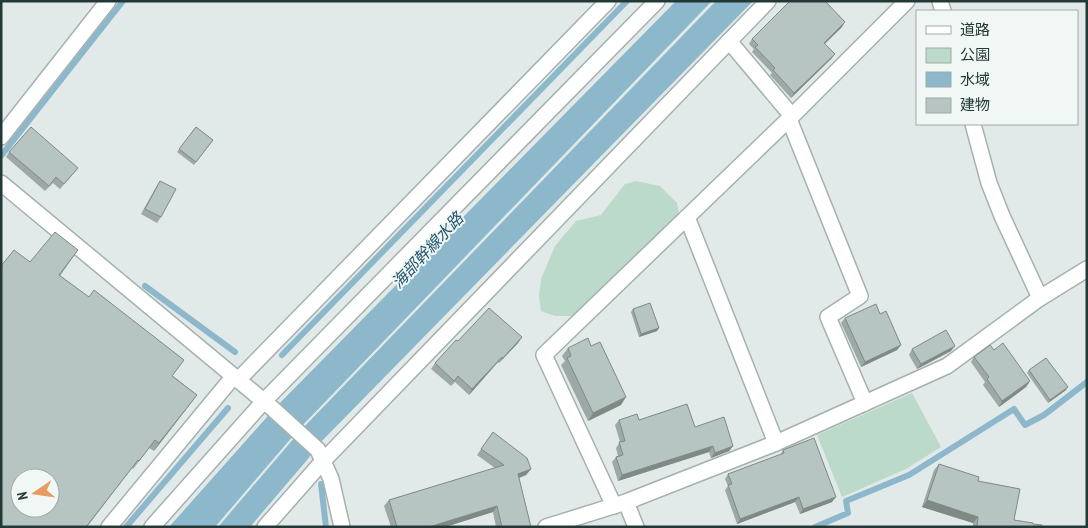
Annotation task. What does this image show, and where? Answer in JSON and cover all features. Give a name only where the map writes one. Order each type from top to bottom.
[{"type":"street","points":[[1,137],[108,1]]},
{"type":"street","points":[[109,527],[235,378],[608,1]]},
{"type":"street","points":[[152,527],[657,1]]},
{"type":"street","points":[[265,527],[321,455],[768,1]]},
{"type":"street","points":[[636,527],[620,504],[544,354],[790,117],[907,1]]},
{"type":"street","points":[[729,41],[790,117],[860,296],[828,317],[865,403]]},
{"type":"street","points":[[973,125],[990,183],[1002,216],[1040,298]]},
{"type":"street","points":[[1,183],[268,405],[321,455],[331,479],[342,527]]},
{"type":"street","points":[[687,217],[776,443]]},
{"type":"street","points":[[546,527],[620,504],[776,443],[947,366],[1040,298],[1087,269]]},
{"type":"green space","points":[[636,181],[660,186],[677,203],[679,214],[572,316],[555,316],[541,311],[539,296],[541,279],[555,246],[576,221],[601,215],[625,184]]},
{"type":"green space","points":[[912,393],[941,447],[906,469],[842,497],[817,435]]},
{"type":"water","points":[[676,1],[712,1],[299,429],[215,527],[169,527],[275,408]]},
{"type":"water","points":[[716,1],[753,1],[319,444],[250,527],[218,527],[301,430]]},
{"type":"building","points":[[790,1],[825,1],[845,22],[824,43],[835,54],[794,93],[773,70],[775,68],[755,47],[758,45],[752,39]]},
{"type":"building","points":[[31,127],[78,168],[64,184],[56,177],[49,186],[9,152]]},
{"type":"building","points":[[196,127],[213,140],[196,162],[179,149]]},
{"type":"building","points":[[160,181],[176,189],[161,217],[145,209]]},
{"type":"building","points":[[55,232],[78,250],[59,275],[89,297],[94,290],[184,360],[172,376],[197,395],[159,443],[155,440],[138,460],[86,527],[1,527],[1,266],[14,250],[30,262]]},
{"type":"building","points":[[650,303],[659,328],[641,334],[633,309]]},
{"type":"building","points":[[876,304],[880,314],[886,311],[901,345],[865,362],[845,318]]},
{"type":"building","points":[[489,308],[522,337],[472,389],[458,376],[454,381],[435,363]]},
{"type":"building","points":[[946,330],[955,346],[921,364],[912,349]]},
{"type":"building","points":[[588,338],[591,346],[600,342],[626,397],[593,413],[567,358],[571,356],[568,348]]},
{"type":"building","points":[[1003,343],[1030,381],[1002,401],[987,379],[989,377],[974,357],[990,345],[994,350]]},
{"type":"building","points":[[1046,358],[1068,387],[1050,400],[1029,370]]},
{"type":"building","points":[[687,404],[695,427],[724,417],[733,446],[715,453],[713,446],[622,475],[616,457],[623,455],[619,442],[625,441],[619,420],[637,414],[639,420]]},
{"type":"building","points":[[493,432],[527,458],[531,469],[518,474],[531,527],[502,527],[497,506],[429,527],[397,527],[389,500],[504,465],[481,449]]},
{"type":"building","points":[[814,438],[836,497],[803,509],[799,497],[740,519],[728,485],[732,484],[728,474],[784,453],[783,450]]},
{"type":"building","points":[[939,464],[979,477],[978,481],[1020,489],[1014,520],[1042,525],[1042,527],[977,527],[978,517],[927,500]]},
{"type":"waterway","points":[[1,156],[123,1]]},
{"type":"waterway","points":[[282,355],[627,1]]},
{"type":"waterway","points":[[145,286],[235,352]]},
{"type":"waterway","points":[[815,527],[848,513],[846,501],[909,475],[1014,409],[1025,425],[1044,415],[1087,382]]},
{"type":"waterway","points":[[126,527],[228,408]]},
{"type":"waterway","points":[[321,484],[326,527]]},
{"type":"water label","name":"海部幹線水路","points":[[427,250]]}]
